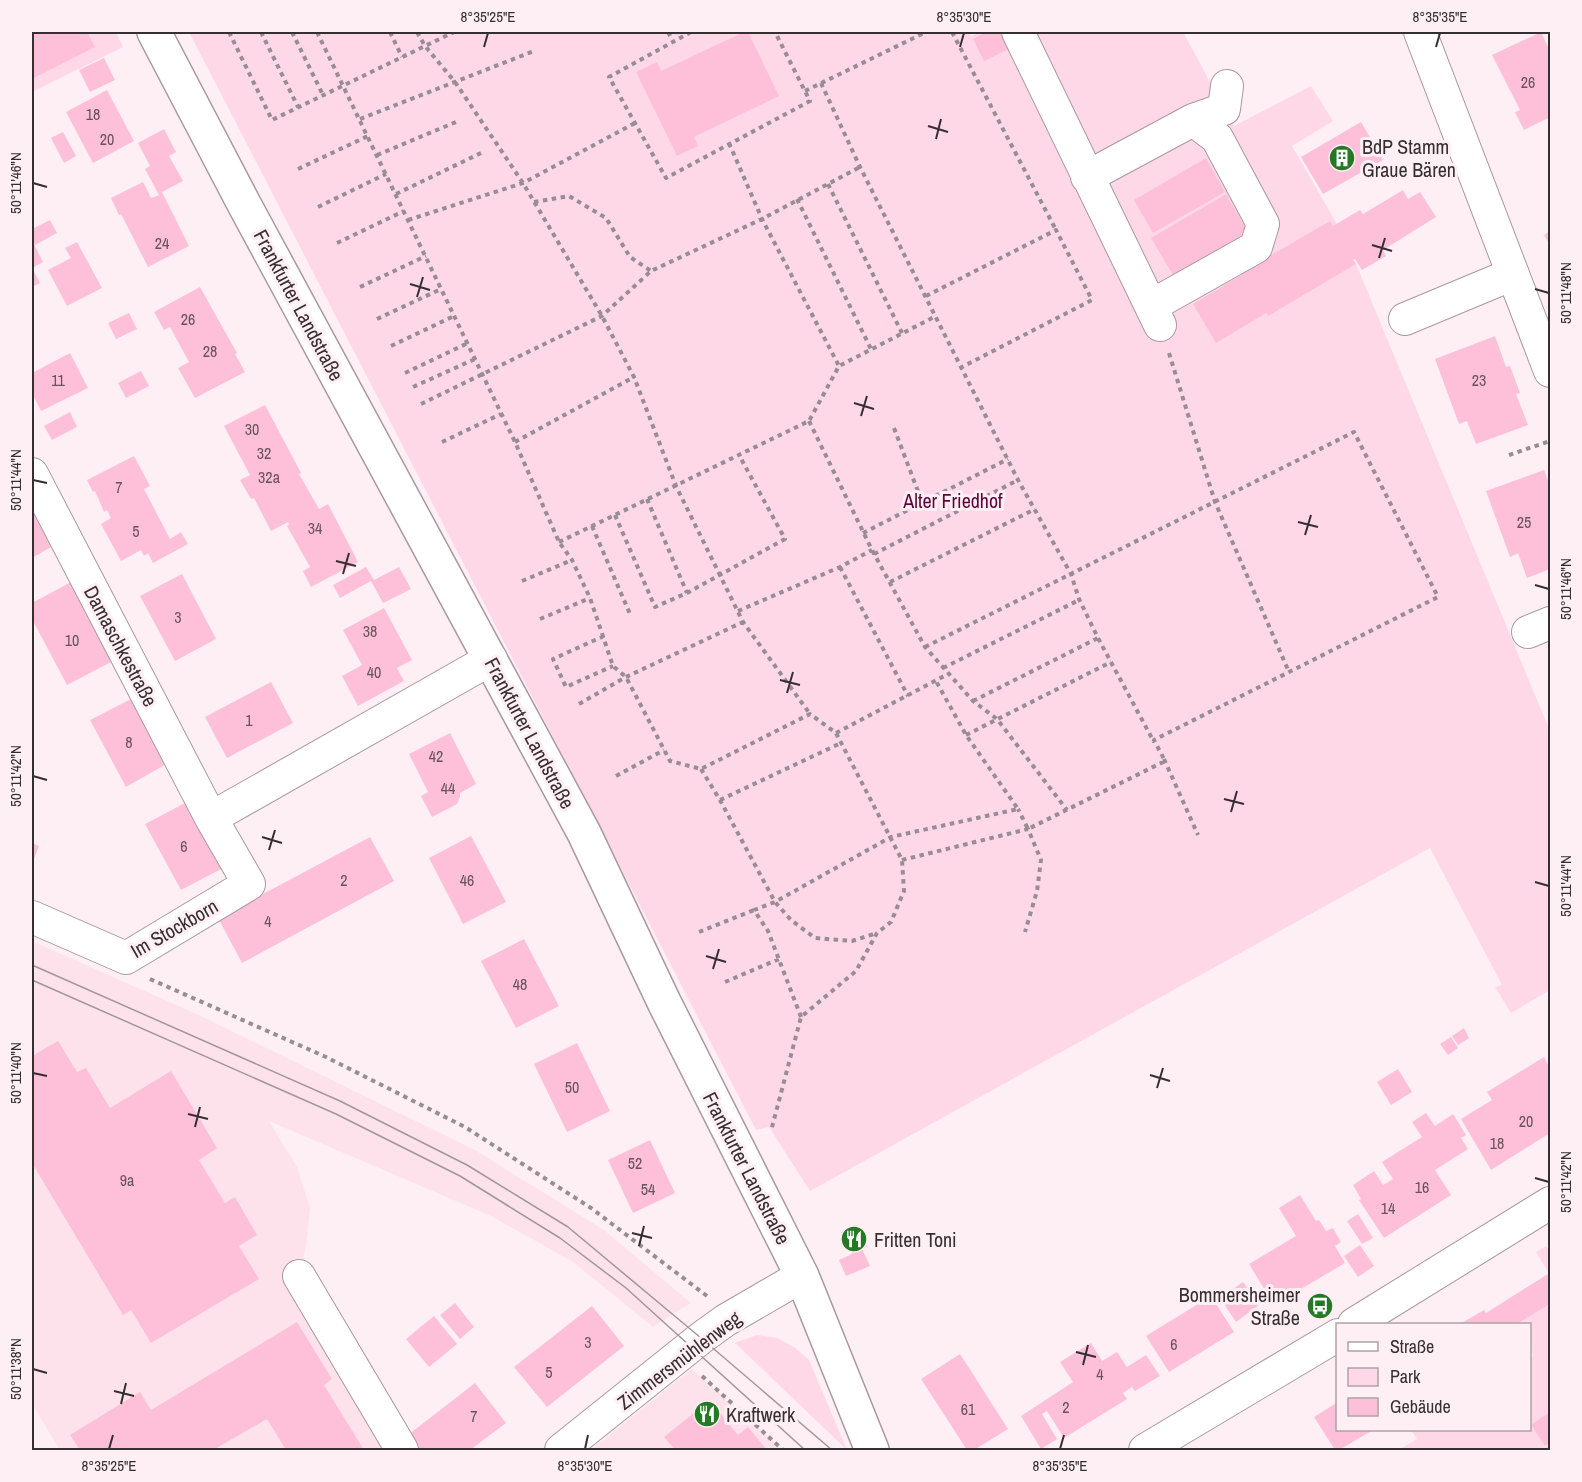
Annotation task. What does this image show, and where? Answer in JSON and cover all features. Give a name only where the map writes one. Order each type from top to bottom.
[{"type":"main road","name":"Frankfurter Landstraße","points":[[154,32],[584,833],[664,1002],[802,1276],[872,1450]]},
{"type":"street","points":[[1018,32],[1155,316],[1256,247],[1263,224],[1217,138],[1192,120]]},
{"type":"street","points":[[1424,33],[1551,371]]},
{"type":"street","points":[[1087,177],[1192,120],[1224,109],[1227,86]]},
{"type":"street","points":[[1405,319],[1514,274]]},
{"type":"street","name":"Damaschkestraße","points":[[32,474],[211,818],[249,884]]},
{"type":"street","points":[[211,818],[491,659]]},
{"type":"street","name":"Im Stockborn","points":[[32,918],[126,958],[249,884]]},
{"type":"street","points":[[1356,1323],[1551,1203]]},
{"type":"street","points":[[299,1276],[402,1450]]},
{"type":"street","name":"Zimmersmühlenweg","points":[[561,1450],[726,1320],[802,1276]]},
{"type":"street","points":[[1145,1450],[1336,1336]]},
{"type":"path","points":[[229,32],[272,120],[454,32]]},
{"type":"path","points":[[261,32],[298,107]]},
{"type":"path","points":[[292,32],[323,95]]},
{"type":"path","points":[[317,32],[515,442],[558,542],[572,560],[590,598],[614,666],[626,677],[670,761],[701,770],[720,800],[774,902],[790,920],[815,938],[852,941],[878,933]]},
{"type":"path","points":[[390,32],[402,57]]},
{"type":"path","points":[[417,32],[424,46],[455,82],[522,183],[602,316],[634,377],[676,486],[743,622],[810,714],[836,733],[902,861],[904,891],[891,922],[878,933],[856,971],[801,1017],[771,1131]]},
{"type":"path","points":[[668,32],[673,41]]},
{"type":"path","points":[[691,32],[609,77],[666,178],[810,102],[775,32]]},
{"type":"path","points":[[805,91],[926,32]]},
{"type":"path","points":[[952,32],[1092,300],[962,368]]},
{"type":"path","points":[[360,119],[534,51]]},
{"type":"path","points":[[821,82],[860,167],[1018,480],[1071,574],[1079,600],[1098,638],[1165,761]]},
{"type":"path","points":[[377,155],[456,122]]},
{"type":"path","points":[[408,220],[522,183],[635,123]]},
{"type":"path","points":[[298,169],[368,136]]},
{"type":"path","points":[[729,143],[762,219],[839,366]]},
{"type":"path","points":[[396,194],[481,153]]},
{"type":"path","points":[[422,404],[602,316],[651,271],[762,219],[860,167]]},
{"type":"path","points":[[318,207],[386,174]]},
{"type":"path","points":[[828,184],[902,333]]},
{"type":"path","points":[[534,202],[569,196],[579,201],[606,218],[630,257],[651,271]]},
{"type":"path","points":[[797,199],[871,349]]},
{"type":"path","points":[[337,243],[404,211]]},
{"type":"path","points":[[926,296],[1056,230]]},
{"type":"path","points":[[360,287],[426,256]]},
{"type":"path","points":[[377,319],[441,289]]},
{"type":"path","points":[[391,346],[454,316]]},
{"type":"path","points":[[558,542],[809,420],[839,366],[936,316]]},
{"type":"path","points":[[1155,316],[1215,502],[1289,672]]},
{"type":"path","points":[[405,373],[468,343]]},
{"type":"path","points":[[413,387],[475,359]]},
{"type":"path","points":[[515,442],[634,377]]},
{"type":"path","points":[[442,442],[501,414]]},
{"type":"path","points":[[809,420],[873,552],[925,647],[973,701],[998,719],[1067,810]]},
{"type":"path","points":[[894,428],[920,494],[910,507]]},
{"type":"path","points":[[925,647],[1354,432],[1438,597],[1154,740],[1198,835]]},
{"type":"path","points":[[1509,455],[1551,441]]},
{"type":"path","points":[[615,515],[655,607],[687,593],[785,539],[739,454]]},
{"type":"path","points":[[863,532],[1008,459]]},
{"type":"path","points":[[738,611],[873,552],[1018,480]]},
{"type":"path","points":[[647,499],[687,593]]},
{"type":"path","points":[[890,582],[1035,509]]},
{"type":"path","points":[[592,526],[630,614]]},
{"type":"path","points":[[522,581],[572,560]]},
{"type":"path","points":[[840,567],[908,696]]},
{"type":"path","points":[[540,618],[590,598]]},
{"type":"path","points":[[943,668],[1079,600]]},
{"type":"path","points":[[579,704],[626,677],[743,622]]},
{"type":"path","points":[[604,636],[553,659],[566,687],[614,666]]},
{"type":"path","points":[[973,701],[1098,638]]},
{"type":"path","points":[[966,735],[1111,662]]},
{"type":"path","points":[[836,733],[948,674]]},
{"type":"path","points":[[936,681],[966,735],[1018,809],[1041,860],[1037,891],[1025,932]]},
{"type":"path","points":[[701,770],[810,714]]},
{"type":"path","points":[[720,800],[841,743]]},
{"type":"path","points":[[616,776],[664,750]]},
{"type":"path","points":[[902,861],[1028,829],[1165,761]]},
{"type":"path","points":[[699,932],[774,902],[891,837],[1018,809]]},
{"type":"path","points":[[754,910],[768,932],[801,1017]]},
{"type":"path","points":[[126,958],[131,970],[326,1058],[465,1127],[591,1208],[708,1298]]},
{"type":"path","points":[[725,982],[779,959]]},
{"type":"path","points":[[679,1355],[783,1450]]},
{"type":"shaded area","points":[[32,941],[201,1016],[475,1150],[604,1230],[691,1303],[653,1327],[573,1262],[491,1216],[269,1121],[297,1167],[310,1208],[306,1246],[299,1276],[402,1450],[60,1450],[32,1404]]},
{"type":"shaded area","points":[[692,1369],[783,1450],[591,1450]]},
{"type":"green space","points":[[32,32],[116,32],[123,47],[32,92]]},
{"type":"green space","name":"Alter Friedhof","points":[[189,32],[969,32],[971,36],[981,32],[1183,32],[1234,126],[1311,86],[1333,121],[1292,146],[1337,224],[1333,226],[1356,264],[1550,731],[1550,990],[1511,1013],[1495,987],[1502,985],[1430,848],[810,1191],[769,1127],[756,1130]]},
{"type":"green space","points":[[1546,1246],[1550,1248],[1550,1275],[1536,1252]]},
{"type":"green space","points":[[1550,1304],[1550,1450],[1399,1450],[1417,1439],[1412,1431],[1531,1431],[1531,1357],[1533,1356],[1531,1323],[1519,1323]]},
{"type":"green space","points":[[757,1335],[777,1338],[794,1347],[809,1360],[847,1450],[735,1343]]},
{"type":"building","points":[[32,32],[87,32],[95,47],[32,79]]},
{"type":"building","points":[[748,32],[779,96],[694,137],[698,146],[677,156],[636,72],[657,62],[661,71]]},
{"type":"building","points":[[987,32],[1000,32],[1009,49],[984,61],[973,39]]},
{"type":"building","points":[[1541,32],[1550,51],[1550,117],[1524,130],[1515,112],[1520,110],[1492,55]]},
{"type":"building","points":[[104,58],[115,80],[90,92],[79,70]]},
{"type":"building","points":[[107,90],[134,141],[93,163],[66,112]]},
{"type":"building","name":"BdP Stamm Graue Bären","points":[[1361,122],[1383,160],[1323,194],[1301,157]]},
{"type":"building","points":[[164,129],[176,152],[169,156],[183,181],[162,192],[189,246],[148,267],[111,198],[143,182],[151,198],[159,195],[145,169],[150,166],[138,143]]},
{"type":"building","points":[[63,132],[76,156],[64,163],[51,138]]},
{"type":"building","points":[[1206,158],[1225,192],[1153,233],[1134,200]]},
{"type":"building","points":[[1403,190],[1408,199],[1420,192],[1436,217],[1383,250],[1386,256],[1362,270],[1355,259],[1353,260],[1356,264],[1268,316],[1266,313],[1216,343],[1193,304],[1243,274],[1242,272],[1330,221],[1333,226],[1360,210],[1363,214]]},
{"type":"building","points":[[1226,194],[1248,232],[1173,275],[1151,238]]},
{"type":"building","points":[[50,220],[57,233],[35,245],[32,229]]},
{"type":"building","points":[[1550,231],[1550,245],[1544,235]]},
{"type":"building","points":[[32,240],[43,262],[32,268]]},
{"type":"building","points":[[77,242],[102,288],[67,306],[48,270],[71,258],[65,248]]},
{"type":"building","points":[[32,268],[40,283],[32,287]]},
{"type":"building","points":[[200,287],[237,353],[235,354],[245,372],[195,398],[178,368],[189,362],[170,327],[164,330],[154,312]]},
{"type":"building","points":[[129,313],[137,329],[116,339],[108,323]]},
{"type":"building","points":[[1495,336],[1506,367],[1510,366],[1520,393],[1516,394],[1528,425],[1476,444],[1467,421],[1459,424],[1435,359]]},
{"type":"building","points":[[70,353],[88,388],[41,411],[32,393],[32,373]]},
{"type":"building","points":[[141,371],[149,386],[126,398],[118,383]]},
{"type":"building","points":[[265,405],[319,509],[328,504],[358,562],[311,587],[303,571],[310,567],[287,526],[288,522],[271,531],[254,498],[251,499],[240,480],[250,475],[224,426]]},
{"type":"building","points":[[70,412],[77,427],[52,440],[44,426]]},
{"type":"building","points":[[134,456],[150,486],[144,489],[170,539],[181,532],[188,544],[153,563],[148,553],[144,556],[141,550],[121,561],[101,524],[111,518],[107,510],[104,512],[95,491],[93,492],[87,480]]},
{"type":"building","points":[[1544,470],[1550,486],[1550,569],[1527,578],[1518,553],[1510,557],[1486,491]]},
{"type":"building","points":[[32,510],[51,547],[32,558]]},
{"type":"building","points":[[366,567],[374,580],[399,567],[411,589],[383,603],[371,581],[340,598],[333,585]]},
{"type":"building","points":[[182,574],[216,639],[175,661],[140,596]]},
{"type":"building","points":[[71,582],[113,661],[67,685],[32,619],[32,603]]},
{"type":"building","points":[[384,608],[412,660],[397,668],[404,681],[358,706],[342,676],[362,665],[343,630]]},
{"type":"building","points":[[271,682],[293,723],[227,758],[205,717]]},
{"type":"building","points":[[133,698],[168,763],[126,787],[90,720]]},
{"type":"building","points":[[450,733],[476,784],[460,793],[457,804],[432,817],[421,796],[428,792],[409,754]]},
{"type":"building","points":[[187,802],[223,868],[181,890],[145,824]]},
{"type":"building","points":[[471,836],[506,902],[463,924],[429,858]]},
{"type":"building","points":[[370,837],[394,881],[242,963],[218,918]]},
{"type":"building","points":[[32,843],[39,846],[32,864]]},
{"type":"building","points":[[524,939],[559,1006],[516,1028],[481,961]]},
{"type":"building","points":[[1464,1028],[1469,1038],[1458,1045],[1452,1036]]},
{"type":"building","points":[[1451,1037],[1458,1048],[1448,1055],[1440,1044]]},
{"type":"building","points":[[58,1041],[77,1072],[86,1068],[110,1108],[171,1071],[217,1148],[199,1160],[225,1203],[235,1197],[257,1235],[239,1246],[259,1279],[151,1343],[131,1310],[123,1315],[32,1163],[32,1056]]},
{"type":"building","points":[[577,1043],[610,1111],[567,1132],[534,1064]]},
{"type":"building","points":[[1544,1057],[1550,1069],[1550,1133],[1491,1170],[1461,1119],[1492,1100],[1487,1092]]},
{"type":"building","points":[[1398,1069],[1412,1092],[1391,1105],[1377,1082]]},
{"type":"building","points":[[1426,1113],[1435,1126],[1453,1114],[1466,1135],[1461,1138],[1468,1149],[1435,1170],[1451,1195],[1384,1238],[1359,1200],[1361,1199],[1353,1185],[1374,1171],[1383,1185],[1393,1179],[1382,1162],[1422,1137],[1412,1122]]},
{"type":"building","points":[[650,1140],[675,1193],[633,1213],[608,1160]]},
{"type":"building","points":[[1300,1195],[1316,1221],[1319,1220],[1326,1231],[1333,1228],[1341,1242],[1335,1246],[1345,1263],[1274,1305],[1249,1264],[1296,1236],[1279,1208]]},
{"type":"building","points":[[1358,1214],[1373,1238],[1362,1244],[1347,1221]]},
{"type":"building","points":[[857,1225],[867,1246],[862,1249],[870,1266],[846,1276],[839,1260],[852,1254],[841,1232]]},
{"type":"building","points":[[1360,1245],[1374,1266],[1358,1277],[1344,1256]]},
{"type":"building","points":[[1548,1274],[1550,1304],[1519,1323],[1462,1323],[1484,1310],[1486,1313]]},
{"type":"building","points":[[1243,1282],[1259,1305],[1236,1322],[1220,1298]]},
{"type":"building","points":[[1211,1296],[1234,1332],[1169,1372],[1146,1336]]},
{"type":"building","points":[[455,1303],[474,1327],[460,1339],[440,1315]]},
{"type":"building","points":[[592,1306],[624,1346],[547,1407],[514,1367]]},
{"type":"building","points":[[434,1316],[457,1344],[429,1367],[406,1339]]},
{"type":"building","points":[[297,1322],[332,1379],[324,1385],[364,1450],[286,1450],[267,1419],[213,1450],[80,1450],[70,1435],[140,1392],[151,1410]]},
{"type":"building","points":[[1091,1343],[1102,1361],[1117,1352],[1127,1367],[1146,1355],[1160,1376],[1135,1391],[1132,1387],[1123,1393],[1127,1399],[1064,1438],[1047,1411],[1042,1414],[1057,1439],[1041,1449],[1021,1416],[1073,1382],[1060,1362]]},
{"type":"building","points":[[960,1354],[1008,1429],[974,1450],[967,1450],[921,1379]]},
{"type":"building","points":[[475,1383],[506,1423],[470,1450],[420,1450],[408,1435]]},
{"type":"building","name":"Kraftwerk","points":[[710,1400],[738,1435],[748,1427],[767,1450],[675,1450],[664,1437]]},
{"type":"building","points":[[1336,1403],[1336,1431],[1371,1431],[1339,1450],[1335,1450],[1314,1417]]},
{"type":"building","points":[[1550,1412],[1550,1442],[1545,1446],[1531,1425]]},
{"type":"tram line","points":[[32,965],[340,1101],[467,1165],[568,1227],[832,1450]]},
{"type":"tram line","points":[[32,980],[336,1114],[460,1176],[560,1238],[626,1288],[805,1450]]},
{"type":"place","name":"BdP Stamm Graue Bären","points":[[1342,158]]},
{"type":"place","name":"Fritten Toni","points":[[854,1239]]},
{"type":"place","name":"Bommersheimer Straße","points":[[1320,1306]]},
{"type":"place","name":"Kraftwerk","points":[[707,1414]]}]
